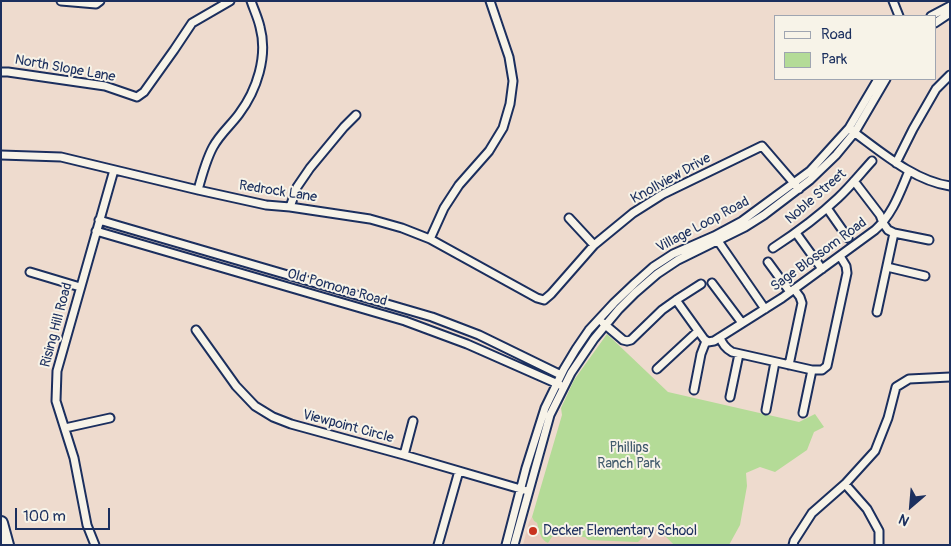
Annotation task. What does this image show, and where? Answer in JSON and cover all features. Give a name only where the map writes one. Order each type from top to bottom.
[{"type":"highway","points":[[1,523],[7,545]]},
{"type":"street","points":[[62,1],[96,4],[100,1]]},
{"type":"street","name":"North Slope Lane","points":[[1,72],[105,86],[137,97],[144,92],[192,23],[230,1]]},
{"type":"street","points":[[198,190],[203,169],[213,147],[222,132],[239,114],[250,97],[257,80],[263,46],[260,27],[251,1]]},
{"type":"street","points":[[430,240],[444,208],[459,185],[489,151],[503,128],[510,104],[513,81],[509,57],[490,1]]},
{"type":"street","points":[[893,1],[899,15]]},
{"type":"street","points":[[933,15],[950,6]]},
{"type":"street","points":[[936,22],[950,13]]},
{"type":"street","points":[[896,163],[936,89],[950,75]]},
{"type":"street","name":"Village Loop Road","points":[[852,130],[877,80]]},
{"type":"street","name":"Village Loop Road","points":[[506,545],[545,408],[605,325],[657,274],[796,186],[852,130],[885,80]]},
{"type":"street","points":[[290,207],[297,187],[310,168],[356,115]]},
{"type":"street","points":[[852,130],[896,163],[935,183],[950,186]]},
{"type":"street","name":"Knollview Drive","points":[[536,298],[544,300],[551,294],[594,245],[633,213],[663,194],[762,146],[796,186]]},
{"type":"street","name":"Redrock Lane","points":[[1,155],[61,157],[266,205],[370,218],[402,228],[430,240],[536,298]]},
{"type":"street","name":"Noble Street","points":[[773,248],[796,233],[827,208],[872,161]]},
{"type":"street","name":"Rising Hill Road","points":[[95,545],[87,525],[74,458],[56,402],[57,371],[114,170]]},
{"type":"street","name":"Sage Blossom Road","points":[[706,341],[711,342],[765,309],[870,235],[883,223],[892,209],[910,171]]},
{"type":"street","points":[[854,181],[880,215],[888,230],[928,240]]},
{"type":"street","points":[[827,208],[848,238]]},
{"type":"street","points":[[569,218],[594,245]]},
{"type":"street","name":"Old Pomona Road","points":[[99,220],[432,317],[479,335],[561,375]]},
{"type":"street","name":"Old Pomona Road","points":[[96,231],[405,322],[500,358],[560,385]]},
{"type":"street","points":[[877,312],[894,232]]},
{"type":"street","points":[[796,233],[822,269]]},
{"type":"street","points":[[716,238],[765,309]]},
{"type":"street","name":"Village Loop Road","points":[[514,545],[560,385],[561,375],[576,349],[598,320],[653,266],[673,254],[716,238]]},
{"type":"street","points":[[720,337],[727,350],[739,354],[812,370],[822,370],[827,366],[847,273],[846,266],[840,256]]},
{"type":"street","points":[[768,262],[800,297],[802,305],[789,365]]},
{"type":"street","points":[[886,267],[925,276]]},
{"type":"street","points":[[30,272],[80,287]]},
{"type":"street","points":[[712,283],[742,322]]},
{"type":"street","points":[[598,320],[623,340],[631,340],[662,310],[701,284]]},
{"type":"street","points":[[676,300],[706,341],[701,354],[694,390]]},
{"type":"street","name":"Viewpoint Circle","points":[[196,330],[236,386],[256,406],[273,417],[291,424],[529,492]]},
{"type":"street","points":[[657,369],[698,331]]},
{"type":"street","points":[[730,398],[739,354]]},
{"type":"street","points":[[766,410],[775,362]]},
{"type":"street","points":[[803,413],[812,370]]},
{"type":"street","points":[[793,545],[812,513],[845,484],[875,451],[888,418],[896,387],[909,379],[950,377]]},
{"type":"street","points":[[65,428],[110,418]]},
{"type":"street","points":[[404,455],[413,421]]},
{"type":"street","points":[[438,545],[459,471]]},
{"type":"street","points":[[845,484],[867,509],[879,531],[879,545]]},
{"type":"shaded area","name":"Decker Elementary School","points":[[532,517],[537,523],[540,535],[548,543],[555,536],[585,537],[588,540],[655,526],[674,545],[523,545]]},
{"type":"green space","name":"Phillips Ranch Park","points":[[607,334],[668,392],[799,422],[815,414],[824,427],[814,432],[807,450],[775,472],[760,467],[746,473],[747,486],[740,525],[729,545],[674,545],[655,526],[638,542],[588,540],[585,537],[555,536],[548,543],[545,542],[539,532],[537,523],[532,517],[562,415],[561,408],[574,380]]},
{"type":"place","name":"Decker Elementary School","points":[[533,531]]}]
